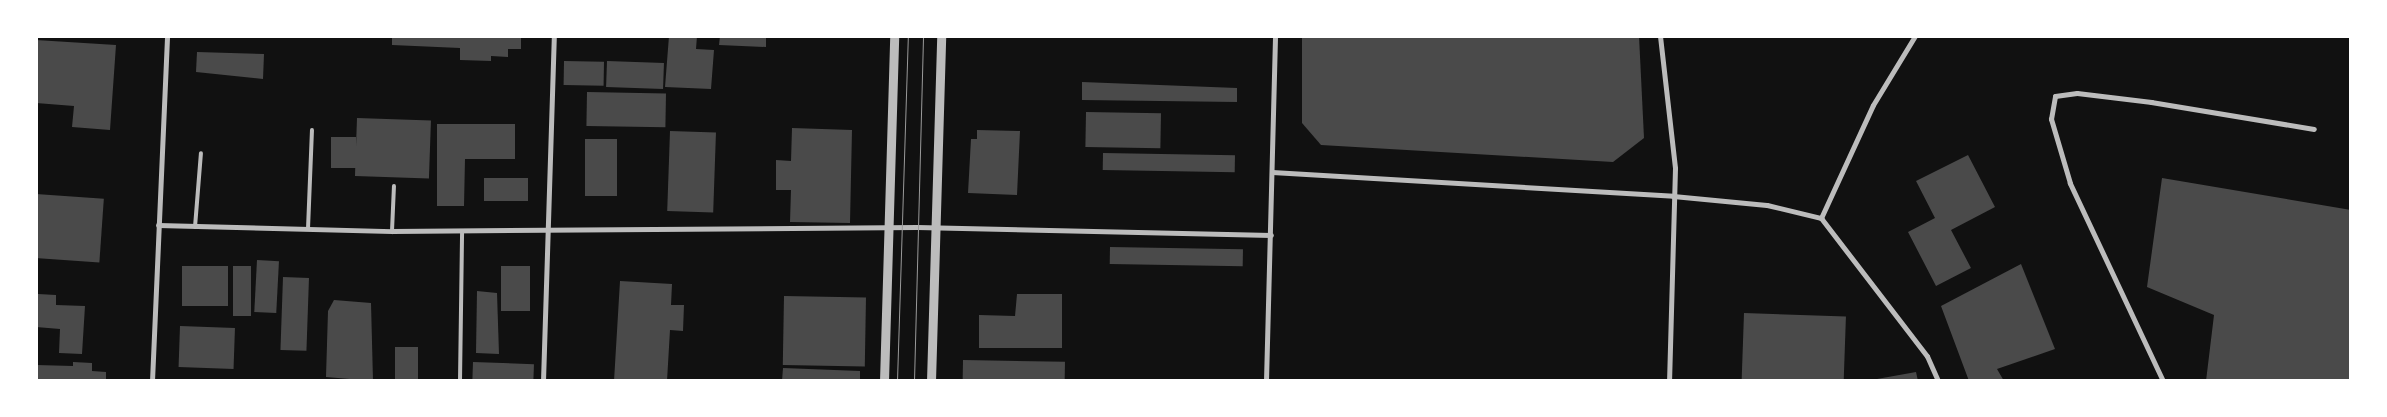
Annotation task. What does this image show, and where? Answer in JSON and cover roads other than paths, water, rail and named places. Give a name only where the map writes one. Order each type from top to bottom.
[{"type":"street","points":[[152,381],[167,36]]},
{"type":"street","points":[[543,381],[554,36]]},
{"type":"street","points":[[884,381],[894,36]]},
{"type":"street","points":[[931,381],[941,36]]},
{"type":"street","points":[[1266,381],[1275,36]]},
{"type":"street","points":[[1660,36],[1675,168],[1669,381]]},
{"type":"street","points":[[1821,218],[1873,105],[1915,36]]},
{"type":"street","points":[[2163,381],[2070,183],[2051,119],[2054,96],[2077,93],[2151,102],[2314,129]]},
{"type":"street","points":[[1272,172],[1673,196],[1766,205],[1821,218],[1927,356],[1938,381]]},
{"type":"street","points":[[158,226],[392,231],[888,227],[1271,235]]},
{"type":"lane","points":[[308,230],[312,130]]},
{"type":"lane","points":[[195,227],[201,153]]},
{"type":"lane","points":[[392,231],[394,186]]},
{"type":"lane","points":[[460,381],[462,231]]},
{"type":"tram line","points":[[897,381],[908,36]]},
{"type":"tram line","points":[[914,381],[923,36]]}]
